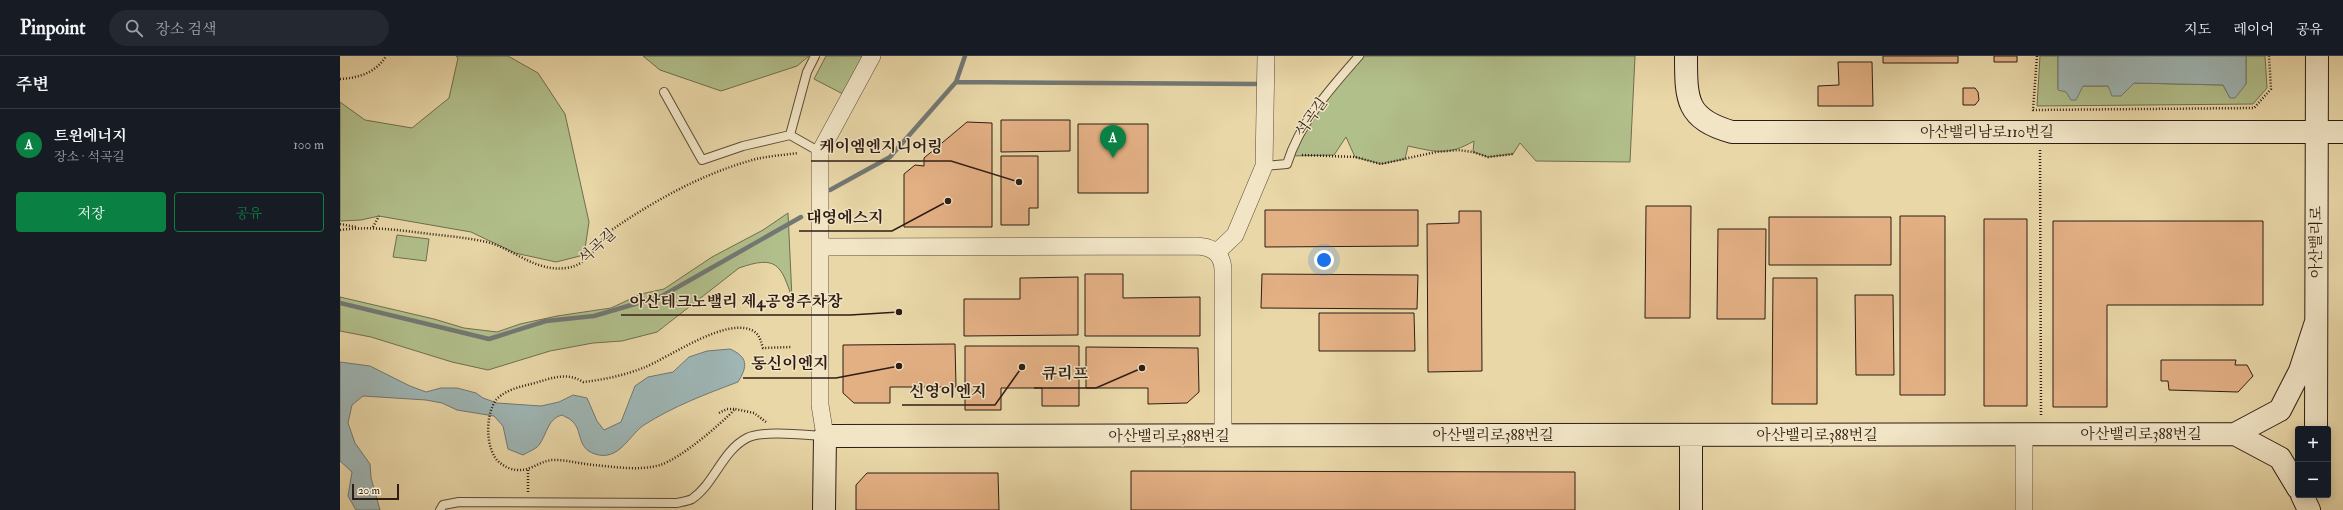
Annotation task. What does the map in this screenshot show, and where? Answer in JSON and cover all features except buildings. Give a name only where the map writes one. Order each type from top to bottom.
[{"type":"street","points":[[824,510],[825,436],[820,405],[820,152],[872,56]]},
{"type":"street","points":[[1217,252],[1235,235],[1264,166],[1266,56]]},
{"type":"street","name":"아산밸리남로110번길","points":[[1686,56],[1688,99],[1696,113],[1715,127],[1732,132],[2343,132]]},
{"type":"street","name":"아산밸리로","points":[[2316,426],[2317,56]]},
{"type":"street","points":[[820,246],[1197,246],[1212,249],[1217,252],[1223,269],[1223,436]]},
{"type":"street","points":[[2235,434],[2280,410],[2300,371],[2316,322]]},
{"type":"street","points":[[2024,434],[2024,510]]},
{"type":"street","points":[[2235,434],[2280,458],[2295,483]]},
{"type":"street","name":"아산밸리로388번길","points":[[825,436],[2235,434]]},
{"type":"street","points":[[1691,435],[1691,510]]},
{"type":"street","points":[[2303,498],[2309,510]]},
{"type":"street","points":[[2316,498],[2316,510]]},
{"type":"lane","points":[[790,135],[807,72],[815,56]]},
{"type":"lane","name":"석곡길","points":[[1289,156],[1294,141],[1316,107],[1359,56]]},
{"type":"lane","points":[[664,92],[702,160],[743,146],[790,135],[820,152]]},
{"type":"lane","points":[[1264,166],[1287,164],[1289,156]]},
{"type":"lane","points":[[440,510],[443,505],[459,502],[677,503],[691,500],[707,484],[731,451],[748,437],[774,435],[825,436]]},
{"type":"path","points":[[340,79],[359,78],[382,63],[386,56]]},
{"type":"path","points":[[2037,56],[2033,110],[2254,108],[2271,89],[2269,56]]},
{"type":"path","points":[[2040,148],[2041,417]]},
{"type":"path","points":[[1289,156],[1334,155],[1355,157],[1381,164],[1436,152],[1458,150],[1488,156],[1513,154]]},
{"type":"path","name":"석곡길","points":[[340,230],[373,227],[488,243],[519,258],[549,269],[567,268],[583,263],[611,231],[665,196],[708,174],[757,159],[798,153],[820,152]]},
{"type":"path","points":[[373,227],[379,216]]},
{"type":"path","points":[[340,224],[359,228]]},
{"type":"path","points":[[735,409],[722,423],[680,455],[661,465],[636,468],[593,465],[553,459],[528,470],[513,468],[500,462],[493,451],[489,437],[488,419],[496,400],[510,390],[563,375],[576,378],[583,382],[641,369],[719,331],[739,327],[754,332],[760,338],[764,348],[792,348]]},
{"type":"path","points":[[719,413],[727,409],[735,409],[754,414],[770,425]]},
{"type":"path","points":[[528,470],[528,493]]},
{"type":"green space","points":[[456,56],[508,56],[538,73],[565,114],[589,222],[584,255],[556,262],[515,253],[471,232],[379,216],[361,220],[340,221],[340,102],[365,120],[412,128],[449,98],[458,58]]},
{"type":"green space","points":[[643,56],[809,56],[797,66],[721,91],[660,70]]},
{"type":"green space","points":[[826,56],[863,56],[843,94],[814,79]]},
{"type":"green space","points":[[1359,56],[1635,56],[1630,162],[1536,161],[1520,143],[1513,154],[1488,157],[1473,152],[1474,141],[1465,146],[1449,151],[1434,151],[1408,146],[1405,159],[1381,164],[1355,157],[1346,137],[1334,155],[1289,156],[1294,141]]},
{"type":"green space","points":[[2040,56],[2058,56],[2058,89],[2083,86],[2108,86],[2121,96],[2134,83],[2223,85],[2230,98],[2246,84],[2246,56],[2265,56],[2267,88],[2253,104],[2037,106]]},
{"type":"green space","points":[[788,213],[792,298],[784,277],[775,265],[761,262],[751,264],[739,268],[657,332],[622,341],[593,343],[550,351],[488,370],[452,362],[371,337],[340,331],[340,297],[434,319],[464,328],[497,332],[520,324],[557,316],[611,308],[641,294],[664,289],[712,257],[763,230]]},
{"type":"green space","points":[[397,235],[429,239],[426,261],[393,257]]},
{"type":"water","points":[[2058,56],[2246,56],[2246,84],[2235,98],[2230,98],[2223,85],[2134,83],[2121,96],[2112,96],[2108,86],[2083,86],[2076,100],[2071,100],[2066,92],[2058,90]]},
{"type":"water","points":[[730,349],[740,355],[744,362],[744,371],[738,382],[690,401],[655,418],[639,429],[623,446],[611,454],[595,454],[585,448],[578,429],[571,420],[562,415],[554,419],[538,446],[523,455],[508,449],[503,426],[494,416],[457,410],[442,403],[426,400],[363,396],[352,405],[348,423],[355,443],[370,464],[371,478],[380,510],[356,510],[348,496],[352,472],[340,461],[340,362],[370,366],[410,386],[426,392],[441,388],[457,388],[476,393],[483,398],[497,403],[541,406],[559,402],[573,395],[587,398],[597,421],[604,430],[621,422],[635,386],[648,377],[673,372],[689,357],[707,351]]},
{"type":"waterway","points":[[830,190],[890,157],[956,82],[965,56]]},
{"type":"waterway","points":[[956,82],[1259,84]]},
{"type":"waterway","points":[[340,303],[489,339],[546,321],[594,316],[662,296],[801,217]]},
{"type":"place","name":"트윈에너지","points":[[1113,158]]},
{"type":"place","name":"케이엠엔지니어링","points":[[1019,182]]},
{"type":"place","name":"대영에스지","points":[[948,201]]},
{"type":"place","name":"아산테크노밸리 제4공영주차장","points":[[899,312]]},
{"type":"place","name":"동신이엔지","points":[[899,366]]},
{"type":"place","name":"신영이엔지","points":[[1022,367]]},
{"type":"place","name":"큐리프","points":[[1142,368]]}]
